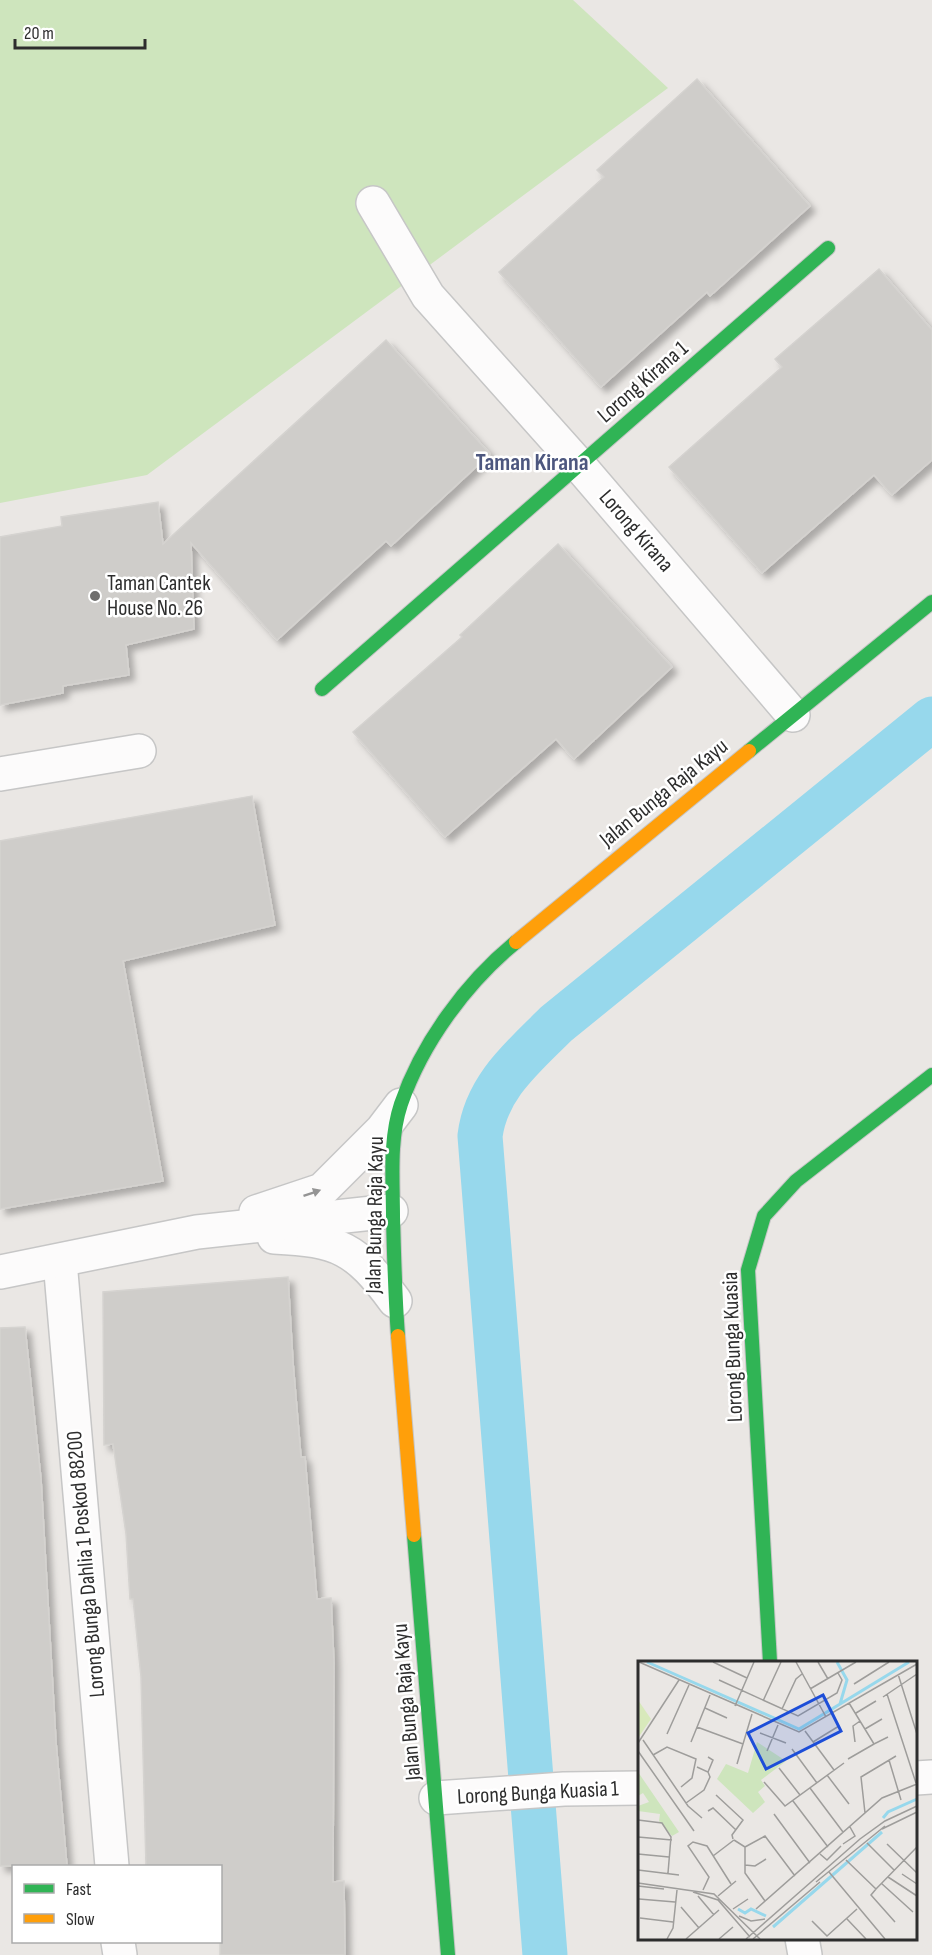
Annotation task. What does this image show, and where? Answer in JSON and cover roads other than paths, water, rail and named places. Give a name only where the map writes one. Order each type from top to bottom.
[{"type":"street","name":"Lorong Kirana","points":[[373,203],[428,296],[579,465],[793,715]]},
{"type":"street","name":"Lorong Kirana 1","points":[[322,689],[828,248]]},
{"type":"street","name":"Jalan Bunga Raja Kayu","points":[[448,1955],[395,1300],[392,1154],[401,1105],[421,1061],[450,1012],[495,959],[932,602]]},
{"type":"street","points":[[0,774],[139,751]]},
{"type":"street","name":"Lorong Bunga Kuasia","points":[[770,1661],[748,1270],[764,1216],[796,1181],[932,1075]]},
{"type":"street","points":[[197,1232],[322,1190],[382,1130],[401,1105]]},
{"type":"street","points":[[0,1272],[197,1232],[392,1211]]},
{"type":"street","points":[[197,1232],[305,1238],[349,1251],[373,1272],[395,1300]]},
{"type":"street","name":"Lorong Bunga Dahlia 1 Poskod 88200","points":[[60,1261],[112,1865]]},
{"type":"street","points":[[917,1778],[932,1777]]},
{"type":"street","name":"Lorong Bunga Kuasia 1","points":[[436,1798],[564,1789],[638,1788]]},
{"type":"street","points":[[802,1940],[805,1955]]},
{"type":"waterway","points":[[545,1955],[480,1136],[484,1118],[490,1102],[508,1074],[556,1024],[932,719]]},
{"type":"place","name":"Taman Cantek House No. 26","points":[[95,596]]},
{"type":"district","name":"Taman Kirana","points":[[532,462]]}]
